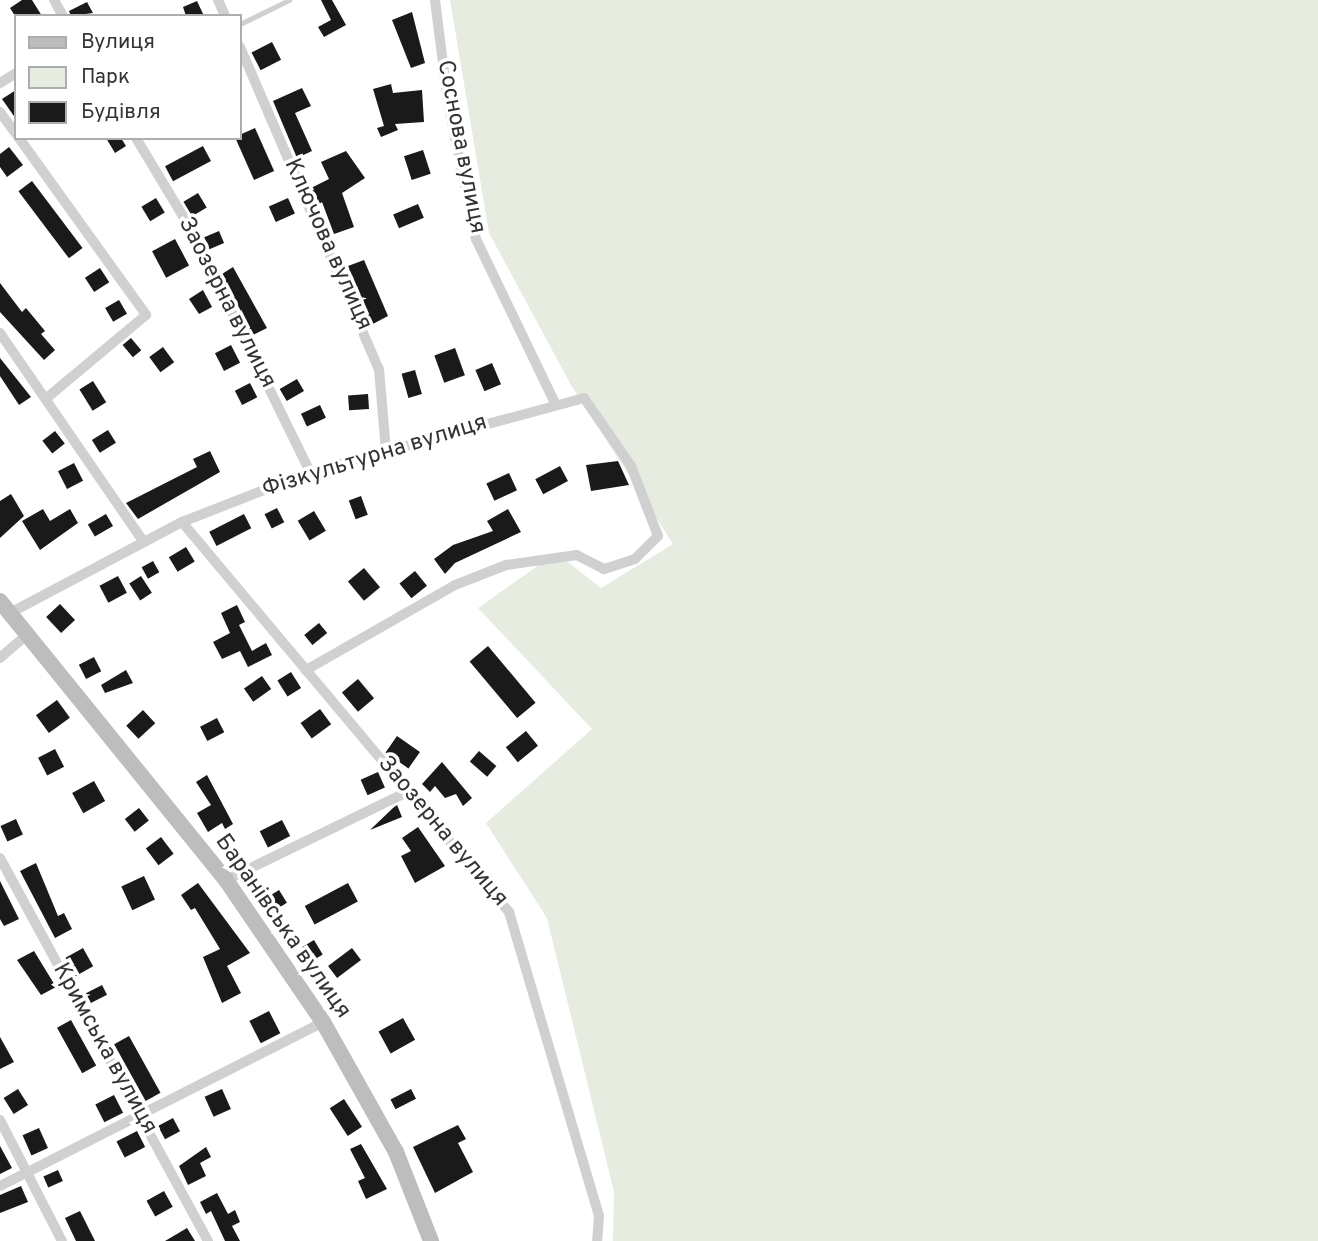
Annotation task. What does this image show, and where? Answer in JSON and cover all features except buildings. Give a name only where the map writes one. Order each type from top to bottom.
[{"type":"main road","name":"Баранівська вулиця","points":[[5,607],[226,880],[323,1022],[396,1152],[430,1241]]},
{"type":"street","name":"Соснова вулиця","points":[[435,0],[448,103],[476,239],[555,403]]},
{"type":"street","name":"Ключова вулиця","points":[[242,52],[379,369],[386,450]]},
{"type":"street","points":[[0,112],[14,132]]},
{"type":"street","points":[[20,140],[146,315],[48,397]]},
{"type":"street","name":"Заозерна вулиця","points":[[137,140],[194,233],[310,472]]},
{"type":"street","points":[[0,332],[48,397],[143,541]]},
{"type":"street","name":"Фізкультурна вулиця","points":[[5,607],[182,522],[310,472],[555,403],[583,398],[631,466],[658,536],[635,559],[604,569],[577,555],[506,565],[455,585],[306,670]]},
{"type":"street","name":"Заозерна вулиця","points":[[182,522],[509,912],[599,1215],[597,1241]]},
{"type":"street","points":[[0,658],[28,634]]},
{"type":"street","points":[[226,880],[409,791]]},
{"type":"street","name":"Кримська вулиця","points":[[0,858],[208,1241]]},
{"type":"street","points":[[0,1186],[142,1118],[323,1022]]},
{"type":"street","points":[[0,1120],[62,1241]]},
{"type":"lane","points":[[242,23],[289,0]]},
{"type":"green space","points":[[450,0],[1318,0],[1318,1241],[613,1241],[614,1192],[547,918],[486,823],[592,729],[478,608],[556,553],[601,588],[673,544],[571,385],[489,233]]}]
